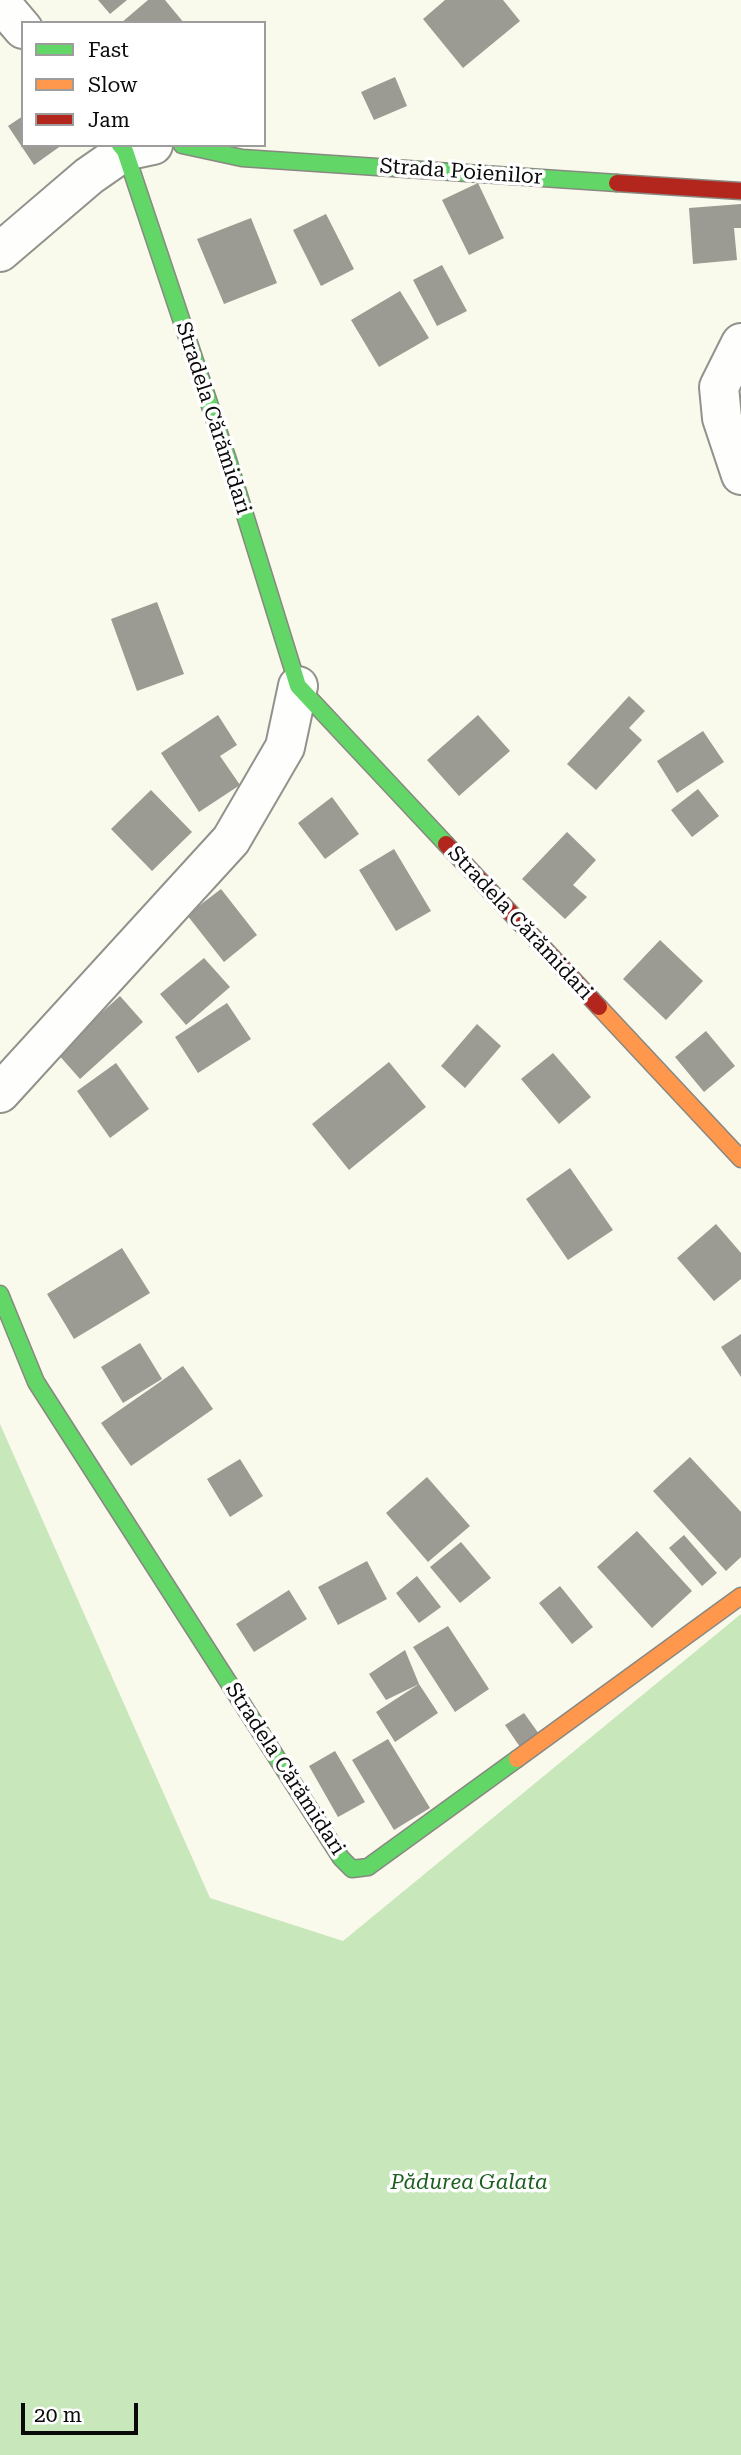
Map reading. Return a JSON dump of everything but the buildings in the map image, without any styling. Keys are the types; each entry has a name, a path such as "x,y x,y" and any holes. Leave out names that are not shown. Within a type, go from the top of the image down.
{"street":[{"path":"0,2 21,27"},
{"path":"0,252 89,176 133,147"},
{"name":"Stradela Cărămidari","path":"133,147 299,686 741,1159"},
{"name":"Strada Poienilor","path":"191,147 242,158 741,191"},
{"path":"741,343 719,387 722,418 741,475"},
{"path":"0,1093 231,840 285,747 299,686"},
{"name":"Stradela Cărămidari","path":"0,1294 36,1382 334,1847 352,1869 368,1867 741,1596"}],"green space":[{"name":"Pădurea Galata","path":"0,1424 210,1898 343,1941 741,1614 741,2455 0,2455"}],"traffic: fast":[{"path":"122,147 228,460 298,686 446,844"},
{"path":"191,147 242,158 617,183"},
{"path":"0,1294 36,1382 341,1858 352,1869 368,1867 517,1759"}],"traffic: slow":[{"path":"599,1007 741,1159"},
{"path":"517,1759 741,1596"}],"traffic: jam":[{"path":"617,183 741,191"},
{"path":"446,844 599,1007"}]}
